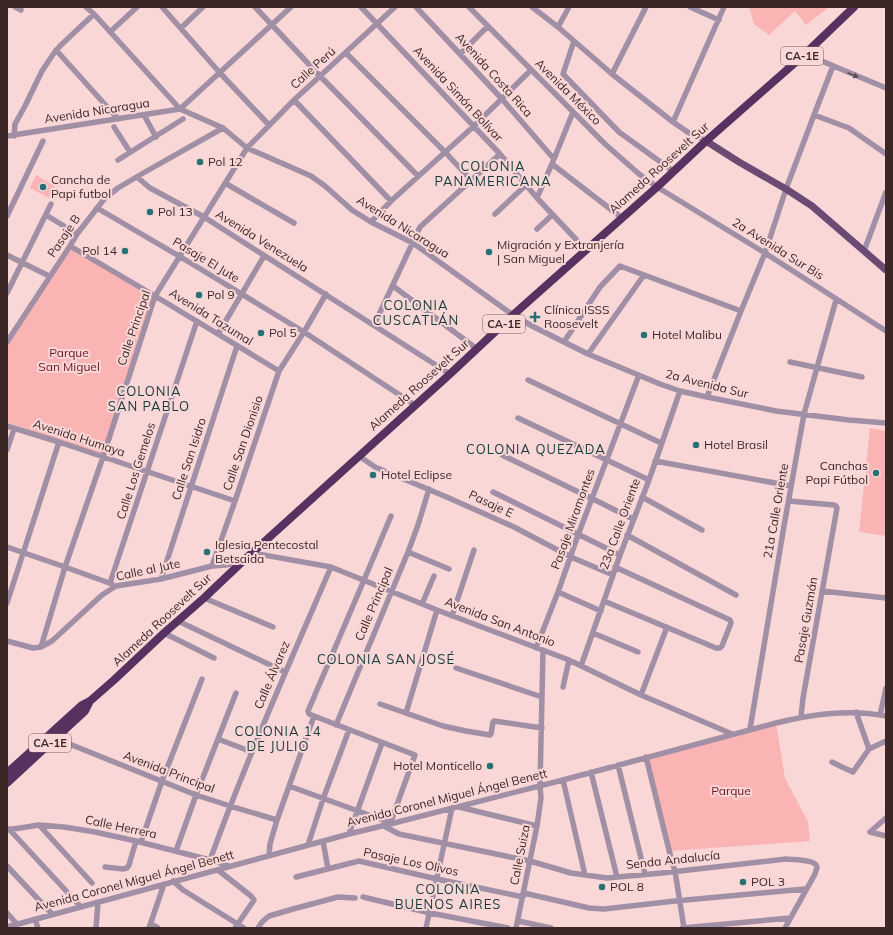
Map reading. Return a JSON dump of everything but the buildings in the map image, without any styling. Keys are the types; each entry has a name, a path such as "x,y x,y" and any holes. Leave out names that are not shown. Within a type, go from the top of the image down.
{"highway":[{"name":"Alameda Roosevelt Sur","path":"90,701 513,315 657,187 854,7"},
{"name":"CA-1E","path":"7,782 85,711 90,701"},
{"name":"CA-1E","path":"7,773 82,705 90,701"}],"main road":[{"path":"706,141 812,206 886,270"}],"street":[{"path":"15,7 21,10"},
{"path":"86,7 180,109 291,7"},
{"path":"110,32 137,7"},
{"path":"162,7 220,73 269,125"},
{"path":"181,28 203,7"},
{"path":"255,7 418,176"},
{"name":"Avenida Simón Bolívar","path":"361,7 500,154 552,215 586,250"},
{"name":"Calle Perú","path":"247,148 294,100 395,7"},
{"name":"Avenida Costa Rica","path":"416,7 502,99 553,162 622,218"},
{"name":"Avenida México","path":"469,7 604,144 639,174 657,187"},
{"path":"532,7 558,27 612,74 673,122 689,133 706,141"},
{"path":"558,27 569,7"},
{"path":"612,74 646,7"},
{"path":"690,7 718,20"},
{"path":"673,122 724,7"},
{"path":"14,136 15,124 42,71 56,50 94,14"},
{"path":"460,54 488,26"},
{"path":"574,41 563,74 619,132 673,171"},
{"path":"56,50 118,119"},
{"path":"346,53 471,180"},
{"path":"804,54 886,88"},
{"path":"707,397 765,253 786,189 833,66"},
{"path":"371,222 391,201 474,126 531,70"},
{"path":"294,100 391,201"},
{"name":"Avenida Nicaragua","path":"7,136 180,109 223,128 247,148 311,176 325,186 352,210 371,222 413,243 513,315"},
{"path":"537,198 573,112"},
{"path":"144,115 156,137"},
{"path":"814,115 849,128 886,154"},
{"path":"118,160 183,119"},
{"path":"114,128 130,152"},
{"name":"Pasaje B","path":"7,342 77,234 105,198 118,188 223,128"},
{"path":"7,216 43,141"},
{"name":"Calle Principal","path":"41,647 65,566 103,457 155,296 247,148"},
{"path":"450,374 374,325 420,228 500,154"},
{"name":"Avenida Venezuela","path":"137,177 150,188 204,217 374,325"},
{"path":"225,183 294,223"},
{"path":"495,214 526,185"},
{"name":"2a Avenida Sur Bis","path":"657,187 765,253 886,331"},
{"path":"864,251 886,192"},
{"path":"7,293 51,204"},
{"name":"Pasaje El Jute","path":"97,208 304,332 415,405"},
{"path":"537,229 552,215"},
{"path":"46,216 77,234"},
{"name":"Avenida Tazumal","path":"70,246 278,371"},
{"path":"7,255 50,276"},
{"path":"218,334 264,256"},
{"path":"564,342 582,312 600,287 620,266 741,311"},
{"path":"588,354 644,275"},
{"path":"393,286 477,349"},
{"name":"Calle San Dionisio","path":"212,566 278,371 304,332 326,294"},
{"name":"21a Calle Oriente","path":"750,729 804,414 836,300"},
{"name":"2a Avenida Sur","path":"513,315 588,354 680,391 776,411 886,423"},
{"name":"Calle Los Gemelos","path":"110,582 197,321"},
{"name":"Calle San Isidro","path":"161,579 237,346"},
{"path":"790,362 862,377"},
{"name":"Pasaje Miramontes","path":"536,648 640,375"},
{"path":"528,380 661,443"},
{"name":"23a Calle Oriente","path":"581,666 615,567 649,480 680,391"},
{"path":"518,418 649,480"},
{"name":"Avenida Humaya","path":"7,426 235,501"},
{"path":"7,450 14,429"},
{"path":"7,603 59,442"},
{"name":"Pasaje E","path":"359,456 375,467 429,489 514,527 571,557 613,575"},
{"path":"502,456 633,519"},
{"path":"655,461 791,486"},
{"name":"Calle Principal","path":"336,725 408,552 429,489"},
{"path":"493,492 620,555"},
{"path":"642,497 702,530"},
{"name":"Pasaje Guzmán","path":"789,501 834,505 837,508 803,698 801,717"},
{"path":"388,824 415,756 414,754 348,730 312,715 308,711 391,516"},
{"path":"627,535 736,595"},
{"path":"7,547 110,582 116,586"},
{"path":"452,616 474,550"},
{"path":"408,552 449,569"},
{"name":"Avenida San Antonio","path":"252,553 331,567 452,616 569,660 641,695 732,734"},
{"name":"Calle al Jute","path":"41,647 52,641 102,595 116,586 161,579 212,566 226,565 243,561"},
{"name":"Calle Álvarez","path":"210,860 252,752 331,567"},
{"path":"604,600 716,648 720,648 722,646 732,623 730,620 615,567"},
{"path":"422,604 434,576"},
{"path":"822,591 886,598"},
{"path":"558,592 601,611"},
{"path":"204,598 273,627"},
{"path":"406,713 438,610"},
{"path":"178,621 286,672"},
{"path":"641,695 667,627"},
{"path":"164,633 214,658"},
{"path":"593,633 638,652"},
{"path":"7,641 33,648 41,647"},
{"name":"Calle Suiza","path":"516,928 537,826 541,798 543,651"},
{"path":"563,687 569,660"},
{"path":"456,668 542,697"},
{"path":"104,867 123,869 127,868 129,865 202,679"},
{"path":"883,715 886,688"},
{"path":"176,851 236,693"},
{"path":"380,704 454,729 490,735 494,721 542,728"},
{"path":"856,712 869,749"},
{"name":"Avenida Coronel Miguel Ángel Benett","path":"7,927 349,834 563,780 750,729 801,717 828,713 856,712 883,715"},
{"path":"269,856 270,844 277,820 312,715"},
{"path":"308,845 348,730"},
{"name":"Avenida Principal","path":"56,737 67,744 196,795 277,820"},
{"path":"218,739 252,752"},
{"path":"832,762 853,772 869,749 886,741"},
{"path":"349,834 382,743"},
{"path":"646,757 670,856 676,871 683,928 790,918"},
{"path":"618,765 645,874"},
{"path":"591,772 617,877"},
{"path":"563,780 585,875"},
{"name":"Senda Andalucía","path":"289,786 388,824 398,834 445,843 585,875 607,878 786,860 799,860 816,865 817,868 815,874 805,889"},
{"path":"459,806 537,826"},
{"path":"426,928 452,808"},
{"path":"886,818 870,832 886,836"},
{"path":"39,825 92,883"},
{"name":"Calle Herrera","path":"8,829 39,825 95,832 176,851 229,866"},
{"path":"8,829 81,907"},
{"path":"323,841 328,869"},
{"name":"Pasaje Los Olivos","path":"296,877 359,861 437,879 589,908 604,909 805,889"},
{"path":"7,866 52,914"},
{"path":"218,870 254,900 236,926"},
{"path":"173,881 183,890 236,926 244,928"},
{"path":"158,928 150,926 164,884"},
{"path":"785,928 805,889"},
{"path":"258,928 269,916 338,896 355,898"},
{"path":"363,897 430,913 508,928"},
{"path":"96,928 98,902"},
{"path":"7,912 17,924"},
{"path":"34,919 38,928"},
{"path":"518,921 551,928"}],"green space":[{"path":"749,7 829,7 806,25 795,11 769,35 754,24"},
{"name":"Cancha de Papi futbol","path":"36,175 55,186 49,198 30,188"},
{"name":"Parque San Miguel","path":"70,246 155,296 103,457 7,422 7,343"},
{"name":"Canchas Papi Fútbol","path":"870,428 886,431 886,536 859,532"},
{"name":"Parque","path":"776,723 785,778 808,822 810,841 669,851 646,757"}],"place":[{"name":"Pol 12","path":"200,162"},
{"name":"Cancha de Papi futbol","path":"43,187"},
{"name":"Pol 13","path":"150,212"},
{"name":"Pol 14","path":"125,251"},
{"name":"Migración y Extranjería | San Miguel","path":"489,252"},
{"name":"Pol 9","path":"199,295"},
{"name":"Clínica ISSS Roosevelt","path":"535,317"},
{"name":"Pol 5","path":"261,333"},
{"name":"Hotel Malibu","path":"644,335"},
{"name":"Hotel Brasil","path":"696,445"},
{"name":"Canchas Papi Fútbol","path":"876,473"},
{"name":"Hotel Eclipse","path":"373,475"},
{"name":"Iglesia Pentecostal Betsaida","path":"207,552"},
{"name":"Hotel Monticello","path":"490,766"},
{"name":"POL 3","path":"743,882"},
{"name":"POL 8","path":"602,887"}],"district":[{"name":"COLONIA PANAMERICANA","path":"493,174"},
{"name":"COLONIA CUSCATLÁN","path":"416,312"},
{"name":"COLONIA SAN PABLO","path":"149,398"},
{"name":"COLONIA QUEZADA","path":"536,449"},
{"name":"COLONIA SAN JOSÉ","path":"386,659"},
{"name":"COLONIA 14 DE JULIO","path":"278,738"},
{"name":"COLONIA BUENOS AIRES","path":"448,896"}]}
